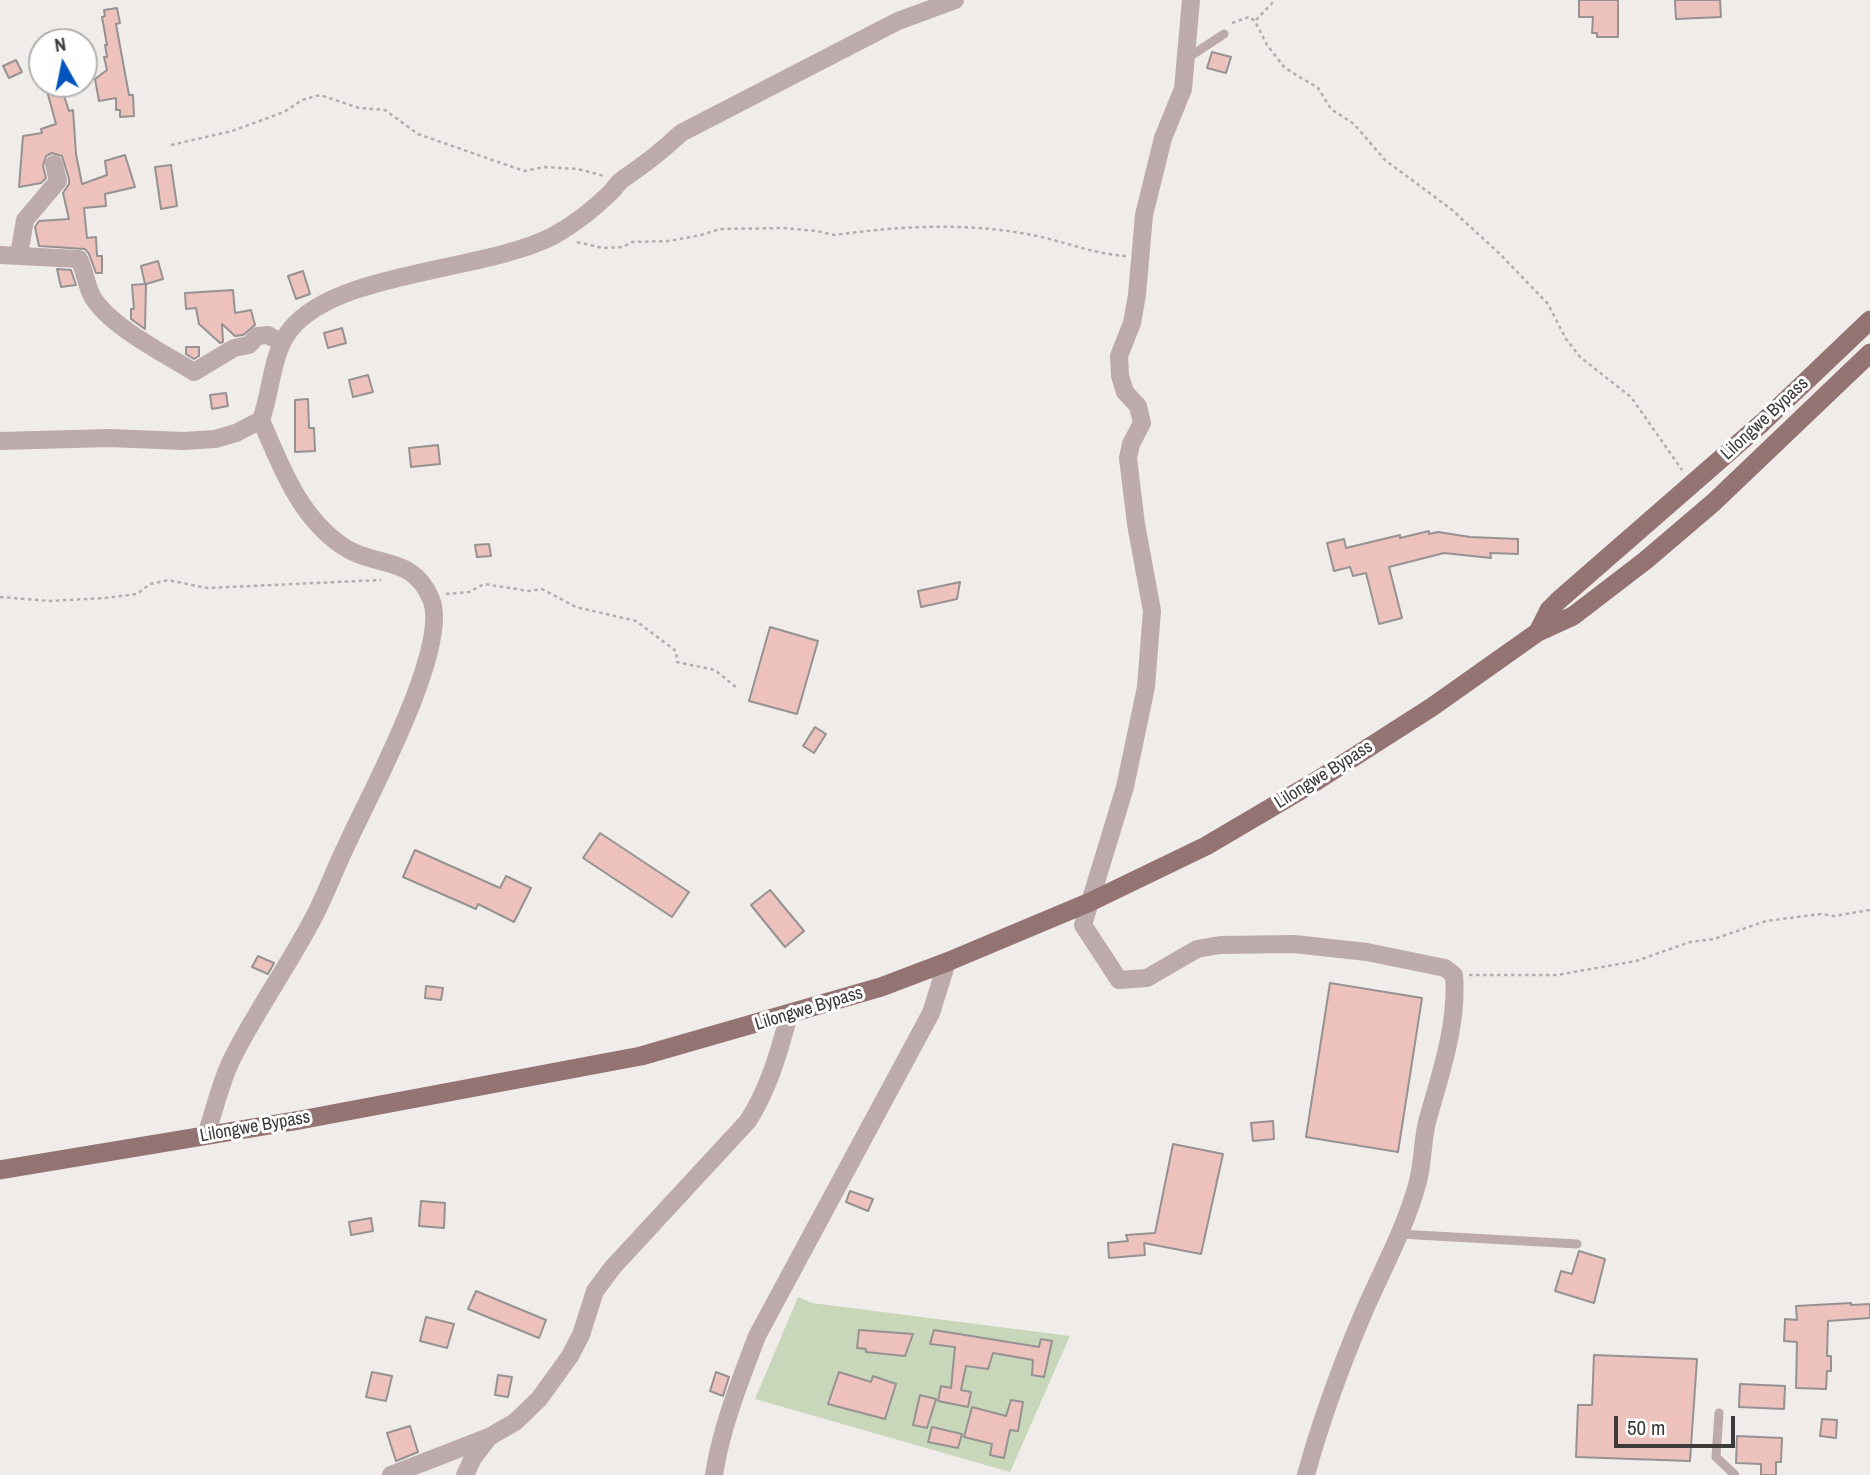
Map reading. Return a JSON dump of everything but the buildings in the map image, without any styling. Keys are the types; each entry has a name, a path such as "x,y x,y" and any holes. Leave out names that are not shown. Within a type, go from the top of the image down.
{"main road":[{"name":"Lilongwe Bypass","path":"1538,632 1549,610 1559,600 1762,424 1870,320"},
{"name":"Lilongwe Bypass","path":"0,1170 641,1056 881,987 1090,902 1206,846 1318,780 1432,707 1538,632 1573,616 1646,561 1751,467 1870,353"}],"street":[{"path":"206,1135 232,1058 316,913 394,748 431,645 435,610 426,588 414,574 343,547 296,497 261,421 269,400 282,343 290,329 314,308 347,292 497,257 553,236 604,198 621,180 681,133 898,21 955,0"},
{"path":"1191,0 1183,89 1163,138 1144,215 1132,323 1119,356 1120,376 1125,392 1138,406 1142,423 1131,444 1128,458 1136,524 1152,611 1152,638 1138,730 1117,813 1083,925 1119,980 1147,978 1197,949 1220,945 1294,944 1367,952 1445,968 1454,975 1451,1025 1422,1140 1418,1184 1347,1356 1306,1475"},
{"path":"19,255 24,220 58,181 54,164"},
{"path":"0,255 79,259 92,296 116,322 194,372 234,348 249,345 257,336 268,335 282,343"},
{"path":"0,441 215,439 261,421"},
{"path":"714,1475 738,1386 757,1336 925,1025 947,962"},
{"path":"391,1475 489,1437 515,1422 539,1398 570,1356 581,1335 595,1291 613,1267 748,1121 771,1077 789,1015"},
{"path":"465,1475 473,1458 489,1437"}],"lane":[{"path":"1185,61 1224,34"},
{"path":"1398,1234 1577,1244"},
{"path":"1719,1413 1716,1457 1735,1475"}],"path":[{"path":"1255,21 1275,0"},
{"path":"1224,34 1231,23 1249,16 1255,21 1267,45 1284,68 1318,88 1331,109 1354,124 1385,160 1451,209 1500,254 1548,303 1566,339 1580,357 1631,397 1686,476"},
{"path":"171,145 232,131 284,112 302,100 320,95 359,107 385,110 418,134 524,171 545,167 578,169 621,180"},
{"path":"553,236 603,248 623,247 632,242 668,241 720,229 783,228 834,235 941,225 1032,235 1101,255 1140,257"},
{"path":"0,597 50,601 105,598 137,594 150,584 168,580 207,588 381,580"},
{"path":"426,588 446,595 469,592 484,584 529,591 542,589 576,607 636,621 676,651 677,662 715,670 738,689"},
{"path":"1454,975 1557,975 1636,961 1689,942 1714,939 1766,921 1821,914 1834,916 1870,910"}],"green space":[{"path":"798,1297 812,1303 1070,1336 1010,1472 755,1399"}]}
